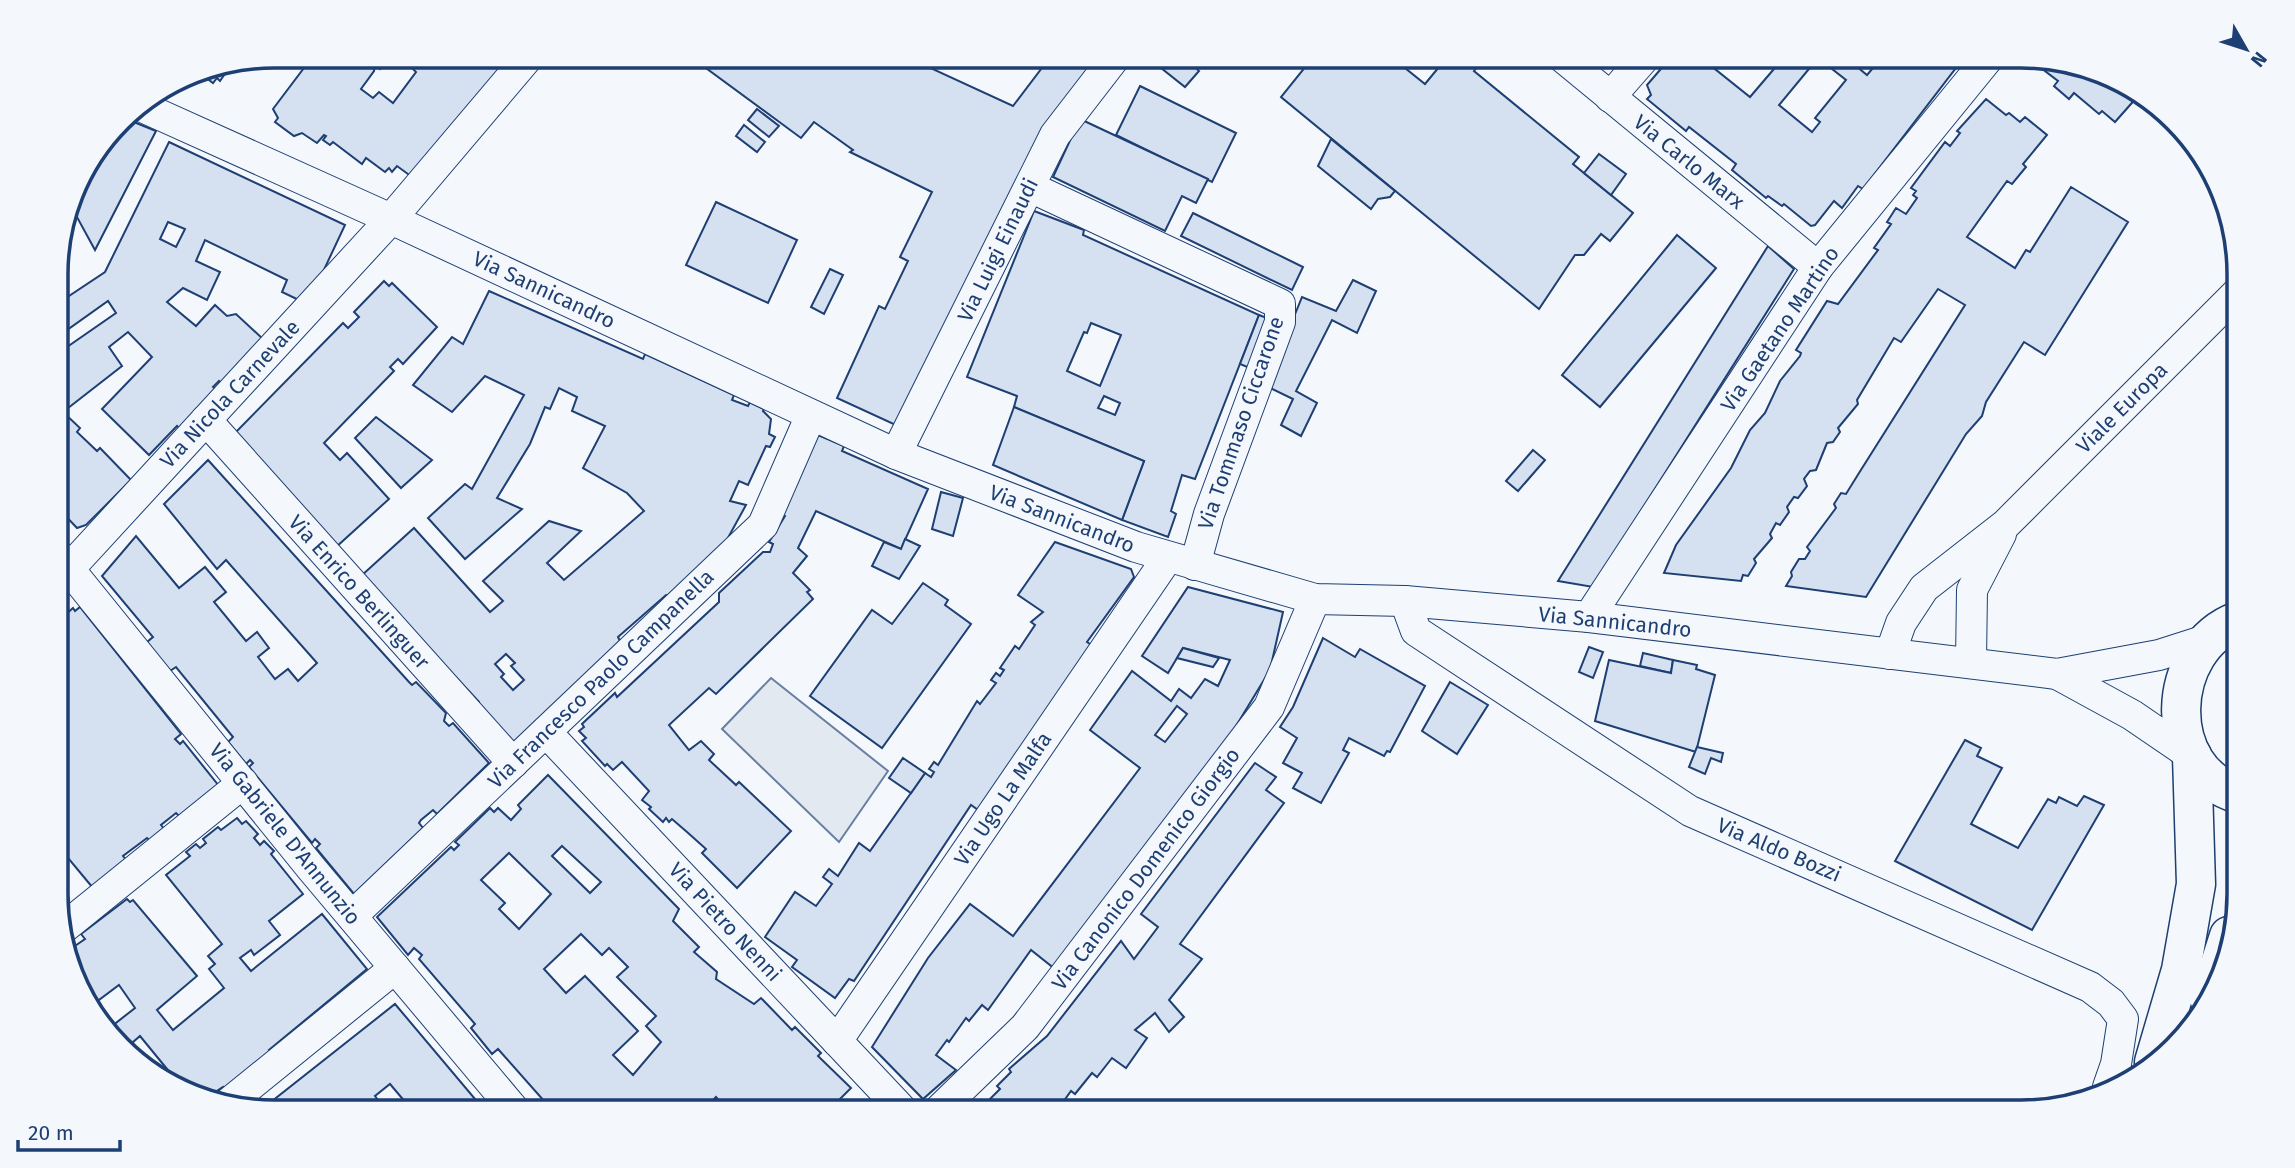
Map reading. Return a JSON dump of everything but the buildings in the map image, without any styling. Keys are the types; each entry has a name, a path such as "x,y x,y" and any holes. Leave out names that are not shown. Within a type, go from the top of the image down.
{"main road":[{"path":"2227,626 2190,663 2180,694 2181,726 2192,755 2210,777 2227,787"},
{"path":"2159,1046 2181,970 2196,884 2192,755"}],"street":[{"name":"Via Nicola Carnevale","path":"69,556 206,420 391,219 519,68"},
{"name":"Via Luigi Einaudi","path":"896,454 1055,135 1107,68"},
{"name":"Via Carlo Marx","path":"1575,68 1818,267"},
{"path":"1610,97 1635,68"},
{"name":"Via Gaetano Martino","path":"1589,617 1818,267 1980,68"},
{"name":"Via Sannicandro","path":"150,110 391,219 896,454 1181,561 1315,599 1405,601 1589,617 2057,674"},
{"name":"Via Tommaso Ciccarone","path":"1030,187 1280,304 1280,322 1209,514 1181,561"},
{"name":"Viale Europa","path":"1890,654 1900,623 1924,588 2006,524 2227,302"},
{"name":"Via Francesco Paolo Campanella","path":"352,916 763,526 811,415"},
{"name":"Via Enrico Berlinguer","path":"206,420 513,763"},
{"name":"Viale Europa","path":"1971,662 1972,590 2006,524"},
{"name":"Via Ugo La Malfa","path":"837,1041 1181,561"},
{"name":"Via Gabriele D'Annunzio","path":"69,570 506,1100"},
{"name":"Via Canonico Domenico Giorgio","path":"950,1100 1025,1027 1269,707 1315,599"},
{"name":"Via Aldo Bozzi","path":"1405,601 1416,631 1690,811 2090,987 2111,1003 2123,1019 2111,1078"},
{"path":"2057,674 2159,655 2227,625"},
{"path":"2057,674 2132,715 2192,755"},
{"name":"Via Pietro Nenni","path":"546,732 892,1100"},
{"path":"70,922 243,783"},
{"path":"237,1096 395,968"}],"shaded area":[{"path":"771,678 888,771 839,842 722,729"}]}
